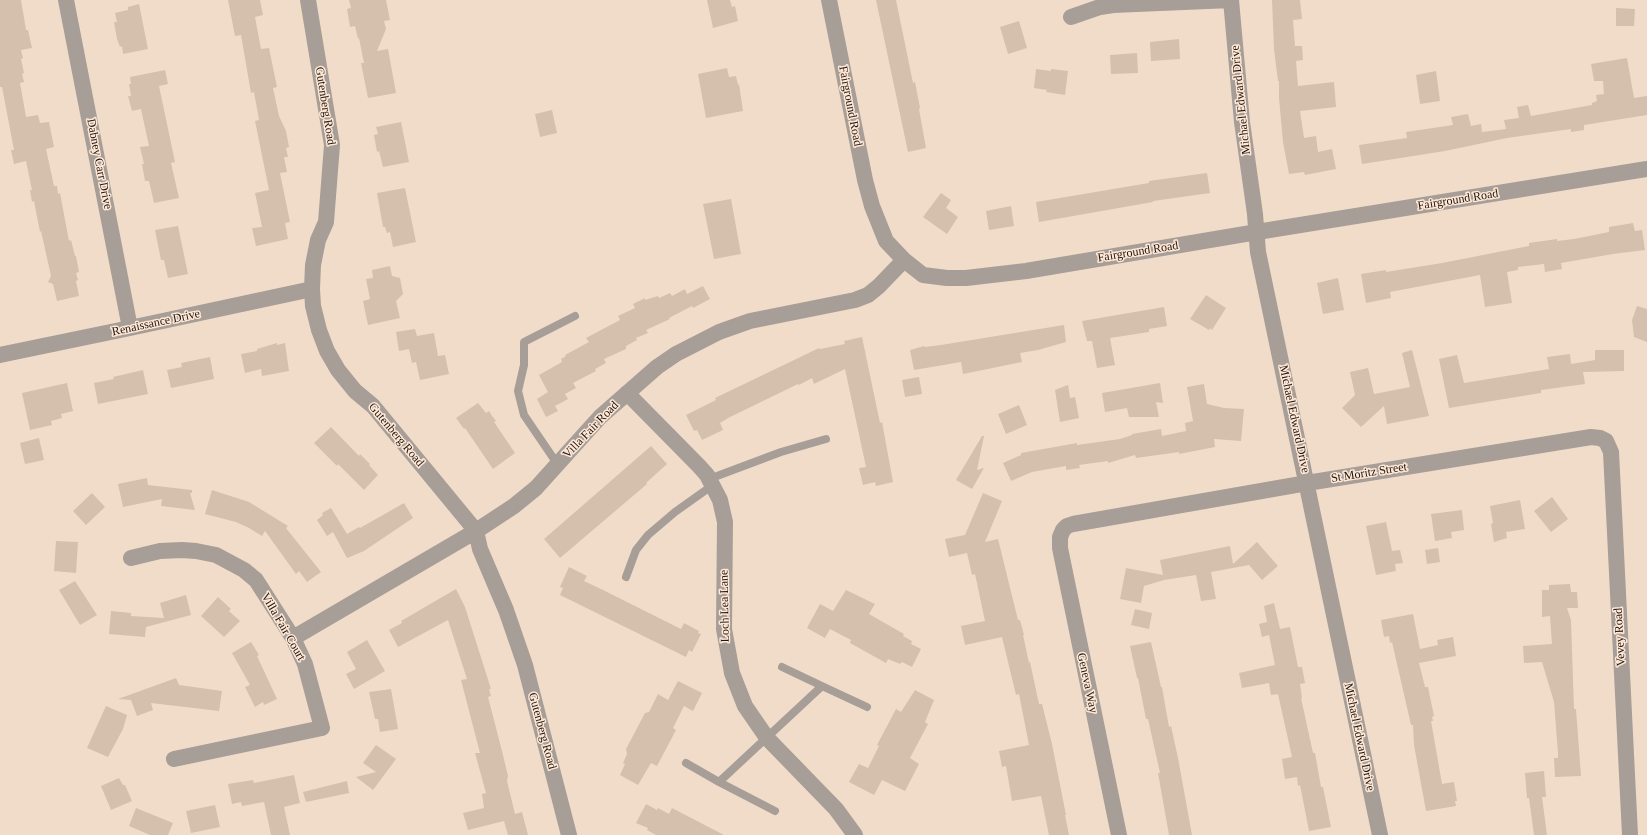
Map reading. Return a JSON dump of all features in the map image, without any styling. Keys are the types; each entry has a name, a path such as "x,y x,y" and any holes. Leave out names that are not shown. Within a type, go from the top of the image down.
{"street":[{"name":"Dabney Carr Drive","path":"66,0 130,328"},
{"name":"Gutenberg Road","path":"308,0 332,145 326,222 318,240 313,265 313,306 318,330 327,351 338,370 356,391 373,406 476,531 480,550 506,610 525,665 569,835"},
{"name":"Fairground Road","path":"829,0 865,180 872,206 886,242 904,260 923,275 947,278 978,277 1026,271 1647,169"},
{"path":"1071,17 1100,7 1113,5 1231,0"},
{"name":"Michael Edward Drive","path":"1231,0 1242,122 1257,232 1258,252 1380,835"},
{"name":"Villa Fair Road","path":"293,638 476,531 514,506 536,488 600,417 657,367 676,354 719,332 750,321 855,300 868,295 880,286 904,260"},
{"name":"Renaissance Drive","path":"0,355 312,288"},
{"name":"Loch Lea Lane","path":"627,393 699,466 711,482 720,500 725,522 724,629 727,654 738,690 745,706 767,738 836,809 855,835"},
{"name":"St Moritz Street","path":"1063,530 1073,524 1307,483 1591,437 1600,438 1606,441"},
{"name":"Vevey Road","path":"1606,441 1611,452 1630,835"},
{"name":"Geneva Way","path":"1063,530 1060,537 1060,548 1119,835"},
{"name":"Villa Fair Court","path":"131,558 160,551 182,550 216,555 235,564 256,580 293,638 305,664 322,728 174,759"}],"lane":[{"path":"558,465 524,415 518,392 524,365 524,342 575,316"},
{"path":"626,577 636,550 648,535 711,482 781,452 826,439"},
{"path":"782,667 867,707"},
{"path":"719,782 822,686"},
{"path":"686,763 775,811"}],"building":[{"path":"0,0 21,0 26,30 28,30 32,48 21,50 24,73 22,74 24,82 20,83 26,117 38,115 40,123 49,122 54,147 46,149 54,186 57,186 58,194 60,193 69,241 71,240 76,256 79,272 76,273 78,280 76,281 79,296 57,301 53,284 48,282 51,276 34,201 32,202 30,190 32,190 26,161 14,164 11,150 14,150 2,87 0,87"},
{"path":"228,0 260,0 263,15 255,17 261,49 269,48 277,87 273,88 279,116 286,131 289,147 286,148 288,157 284,157 287,172 280,173 290,222 285,223 288,239 256,246 252,228 262,227 255,193 269,190 255,121 259,120 254,92 251,93 241,35 235,36"},
{"path":"349,0 386,0 390,20 384,21 386,29 377,51 388,49 396,93 368,98 361,63 364,63 359,38 358,39 355,26 350,27 347,9 351,8"},
{"path":"707,0 730,0 732,7 735,6 738,21 713,28"},
{"path":"876,0 896,0 913,83 915,82 926,148 908,152"},
{"path":"1272,0 1300,0 1302,19 1293,20 1295,46 1302,46 1303,60 1296,61 1298,86 1334,82 1336,107 1300,111 1304,138 1316,136 1318,152 1332,149 1336,169 1305,175 1304,172 1289,174 1283,142 1279,81 1274,49"},
{"path":"139,4 148,49 123,54 122,46 120,47 117,39 114,22 117,22 115,13 128,10 128,7"},
{"path":"1616,8 1635,9 1634,26 1616,26"},
{"path":"1019,21 1027,48 1008,54 1000,27"},
{"path":"1179,39 1180,59 1151,61 1150,42"},
{"path":"1137,53 1138,73 1111,74 1110,55"},
{"path":"1627,58 1634,98 1647,96 1647,115 1584,125 1584,130 1571,132 1571,129 1507,138 1445,151 1362,164 1359,145 1407,138 1406,132 1453,125 1451,117 1468,114 1471,126 1481,124 1482,132 1506,129 1504,120 1519,118 1517,107 1528,105 1531,116 1592,105 1592,103 1597,101 1596,95 1604,94 1603,81 1594,81 1591,64"},
{"path":"727,68 729,77 736,76 738,85 739,84 743,111 706,118 698,74"},
{"path":"1036,69 1068,71 1065,95 1046,92 1047,90 1034,88"},
{"path":"165,70 168,84 159,86 175,162 171,163 179,198 154,203 149,181 145,181 142,164 144,164 140,147 149,146 141,109 132,111 128,96 131,96 129,84 131,84 130,77"},
{"path":"1436,71 1440,101 1420,104 1416,75"},
{"path":"552,110 557,133 540,137 535,114"},
{"path":"401,122 409,162 383,167 379,151 377,152 374,135 378,134 376,127"},
{"path":"1207,173 1210,193 1153,201 1039,222 1036,202 1149,183 1149,181"},
{"path":"405,188 416,242 393,247 390,232 387,233 385,227 383,227 377,193"},
{"path":"941,193 951,200 946,208 958,217 947,234 923,217"},
{"path":"731,199 741,254 714,259 703,204"},
{"path":"1011,206 1014,226 989,230 986,211"},
{"path":"1633,223 1635,231 1642,230 1645,250 1561,263 1562,269 1545,272 1544,264 1518,267 1518,270 1507,272 1512,303 1485,307 1480,275 1390,292 1391,298 1366,303 1361,274 1386,270 1386,272 1442,263 1529,246 1529,243 1557,239 1557,241 1574,239 1609,232 1609,227"},
{"path":"178,226 188,274 168,278 164,260 161,260 155,230"},
{"path":"390,266 392,276 400,278 403,294 396,301 400,318 368,325 363,301 370,299 366,279 373,278 372,270"},
{"path":"1338,278 1344,310 1323,314 1317,283"},
{"path":"703,286 710,299 693,308 692,306 669,318 670,319 646,330 648,333 636,338 637,340 626,346 626,349 604,359 606,363 595,369 596,371 573,383 576,388 565,394 568,399 555,406 558,411 546,417 537,399 548,392 539,375 562,362 561,359 566,356 565,355 589,342 586,338 620,320 618,316 635,308 633,304 645,298 645,300 658,296 659,298 670,293 672,296 685,289 687,294"},
{"path":"1206,295 1226,308 1212,330 1210,328 1209,330 1190,319"},
{"path":"1637,306 1647,309 1647,342 1634,337 1632,320"},
{"path":"1164,307 1167,326 1149,329 1149,332 1110,338 1115,365 1097,368 1092,341 1087,341 1082,321"},
{"path":"1064,325 1066,342 1038,350 1020,353 1022,362 963,374 961,362 914,370 910,350 924,346 941,345"},
{"path":"415,329 417,336 434,333 438,356 445,355 449,374 420,380 416,362 412,363 409,349 399,351 396,332"},
{"path":"862,337 880,423 882,422 893,482 876,486 875,482 863,485 859,468 866,467 845,369 814,384 812,378 730,417 720,423 723,430 702,440 697,430 694,431 686,415 716,400 715,398 819,348 845,344 844,341"},
{"path":"277,343 277,345 285,343 289,371 262,376 261,369 245,373 241,354 257,351 257,349"},
{"path":"1412,350 1429,416 1387,424 1384,406 1361,427 1342,408 1355,395 1350,372 1368,368 1374,394 1410,387 1402,353"},
{"path":"1595,350 1624,350 1624,371 1583,372 1585,384 1541,390 1541,393 1449,408 1439,359 1457,355 1464,383 1549,369 1547,357 1570,354 1571,364 1595,360"},
{"path":"210,357 214,379 171,388 167,370 182,367 181,363"},
{"path":"143,370 148,394 98,404 94,383 114,379 113,377"},
{"path":"919,377 922,394 905,397 902,380"},
{"path":"67,383 73,411 61,414 62,418 51,421 52,425 30,430 22,393"},
{"path":"1160,383 1163,403 1156,402 1159,417 1129,417 1127,408 1105,412 1102,393"},
{"path":"1204,384 1207,404 1224,408 1244,409 1241,441 1214,439 1215,447 1179,454 1179,452 1136,458 1135,455 1108,463 1108,461 1079,465 1080,468 1066,470 1066,466 1032,472 1011,481 1003,463 1021,455 1021,453 1077,443 1077,445 1120,439 1132,434 1161,429 1162,436 1186,431 1185,423 1193,421 1187,387"},
{"path":"1068,385 1070,398 1075,397 1079,418 1060,422 1055,390"},
{"path":"478,403 486,413 489,411 496,421 494,422 515,453 493,469 465,428 464,429 456,418"},
{"path":"1019,405 1027,425 1006,434 998,414"},
{"path":"331,427 359,456 360,454 370,464 369,465 378,475 364,490 314,443"},
{"path":"982,436 984,436 977,470 984,468 972,489 956,480"},
{"path":"39,438 44,460 25,464 20,443"},
{"path":"651,446 667,464 646,483 647,484 560,558 544,539"},
{"path":"147,478 148,485 192,490 192,493 190,493 195,510 161,506 162,499 123,507 118,484"},
{"path":"212,490 249,502 288,526 286,528 321,572 307,582 299,571 296,574 265,531 262,536 236,522 205,514"},
{"path":"92,493 105,507 86,525 73,511"},
{"path":"983,493 1002,501 985,542 998,539 1018,620 1020,620 1024,635 1039,704 1042,704 1052,744 1069,835 1049,835 1041,796 1012,801 1006,766 1002,767 999,751 1029,745 1019,694 1016,695 1002,637 965,645 961,626 985,621 975,574 972,575 967,553 949,557 945,539 965,535"},
{"path":"1552,497 1568,519 1551,532 1534,511"},
{"path":"1520,500 1525,529 1506,532 1507,538 1494,542 1490,506"},
{"path":"404,503 413,518 364,551 347,558 333,532 327,536 317,520 323,515 322,513 331,508 347,534"},
{"path":"1462,510 1464,530 1451,532 1452,538 1435,541 1431,514"},
{"path":"1386,522 1392,551 1400,550 1403,563 1395,564 1396,571 1376,575 1366,526"},
{"path":"56,541 78,542 76,573 54,571"},
{"path":"1257,542 1278,566 1262,580 1249,565 1211,572 1216,599 1201,601 1196,575 1164,580 1144,586 1141,603 1120,599 1126,568 1163,575 1160,560 1230,546 1233,564"},
{"path":"1438,548 1440,562 1427,564 1425,550"},
{"path":"569,567 587,576 584,581 681,629 684,623 699,631 698,633 701,634 692,652 689,650 686,657 560,595 563,588 560,587"},
{"path":"75,581 97,615 80,625 59,590"},
{"path":"1570,584 1571,592 1577,592 1578,608 1567,608 1571,620 1574,709 1576,709 1581,776 1555,777 1554,758 1558,758 1558,753 1554,702 1542,662 1524,663 1523,646 1552,644 1550,616 1542,617 1542,590 1549,590 1549,585"},
{"path":"456,589 465,607 491,689 489,689 491,696 488,697 508,776 507,781 515,814 522,812 528,835 508,835 504,821 468,830 463,813 484,808 482,794 486,793 475,753 480,753 461,680 467,679 448,620 398,647 389,630 402,623 401,621"},
{"path":"846,590 875,604 869,614 904,634 903,636 912,641 911,644 921,649 912,667 902,662 900,664 888,659 886,663 850,643 851,640 830,629 825,638 807,628 820,604 833,611"},
{"path":"186,595 191,615 146,627 145,637 109,634 111,611 131,613 131,616 164,618 160,603"},
{"path":"218,597 231,609 229,611 240,621 224,637 201,616"},
{"path":"1274,603 1280,629 1290,627 1298,667 1302,667 1305,683 1300,684 1301,698 1313,753 1315,753 1321,787 1323,787 1331,827 1309,831 1297,777 1285,779 1282,759 1292,757 1278,694 1271,695 1269,683 1242,688 1239,673 1275,665 1269,635 1262,637 1259,624 1267,622 1264,606"},
{"path":"1135,609 1152,613 1149,629 1131,625"},
{"path":"1413,614 1420,649 1438,645 1437,640 1453,637 1456,656 1419,663 1425,687 1428,687 1434,716 1432,717 1433,721 1431,721 1442,784 1454,782 1457,801 1455,801 1456,806 1426,811 1414,745 1413,725 1411,725 1392,642 1390,643 1389,636 1384,637 1381,620"},
{"path":"367,640 385,671 354,689 346,674 356,669 347,652"},
{"path":"251,642 259,655 257,656 277,699 264,705 263,702 255,707 245,687 250,685 232,653"},
{"path":"1151,642 1162,687 1169,727 1171,726 1178,758 1192,835 1169,835 1158,773 1160,773 1148,719 1146,719 1130,646"},
{"path":"176,678 179,685 222,691 219,711 151,703 153,710 137,716 131,700 118,699"},
{"path":"678,681 702,693 693,711 684,706 673,728 676,730 657,766 651,763 638,785 620,775 625,764 623,763 627,754 626,749 645,713 649,712 658,694 668,700"},
{"path":"391,689 398,729 380,732 378,719 375,719 369,692"},
{"path":"915,690 934,700 925,722 928,724 910,758 919,764 905,791 882,780 874,795 849,782 859,764 868,768 879,746 877,745 896,709 901,712"},
{"path":"106,706 127,715 123,729 108,757 87,748"},
{"path":"376,745 396,759 373,790 356,777 376,772 363,763"},
{"path":"1544,771 1546,797 1542,797 1547,835 1534,835 1529,798 1527,798 1525,773"},
{"path":"294,775 300,803 284,807 290,835 271,835 264,802 242,806 241,802 232,804 228,784 253,780 254,783"},
{"path":"119,778 123,785 125,785 132,801 111,810 101,786"},
{"path":"347,781 349,793 306,802 303,792"},
{"path":"646,804 669,814 672,808 724,835 656,835 647,830 648,828 636,823"},
{"path":"215,805 220,827 191,833 186,811"},
{"path":"136,808 173,823 168,835 150,835 129,826"}]}
